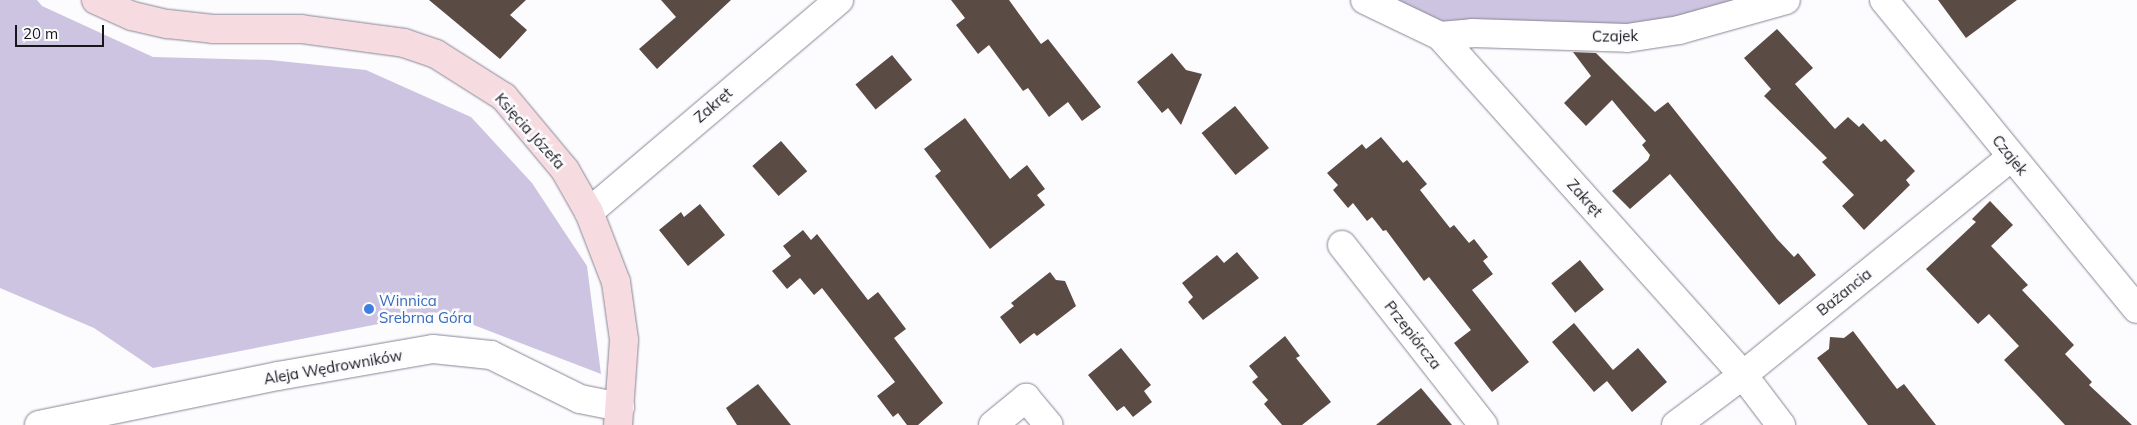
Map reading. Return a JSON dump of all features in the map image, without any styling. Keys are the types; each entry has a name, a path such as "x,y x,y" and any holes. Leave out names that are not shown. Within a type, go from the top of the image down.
{"street":[{"name":"Księcia Józefa","path":"96,0 132,16 168,24 213,29 301,29 377,37 436,54 504,97 565,170 589,212 616,282 624,340 619,416"},
{"name":"Zakręt","path":"589,212 839,0"},
{"name":"Zakręt","path":"1365,0 1440,36 1743,375 1781,425"},
{"name":"Czajek","path":"1440,36 1472,33 1627,38 1679,30 1786,0"},
{"name":"Czajek","path":"1884,0 2137,309"},
{"name":"Bażancia","path":"1676,425 1743,375 2011,156"},
{"name":"Przepiórcza","path":"1342,245 1483,425"},
{"name":"Aleja Wędrowników","path":"39,425 278,376 433,349 491,355 619,416"},
{"path":"993,425 1026,398 1049,425"}],"shaded area":[{"path":"0,0 37,0 42,6 153,57 270,60 366,70 471,117 532,183 587,266 601,374 440,312 153,368 94,328 0,288"},
{"path":"1393,0 1751,0 1679,24 1594,32 1430,22"}],"building":[{"path":"429,0 526,0 510,15 527,30 500,59"},
{"path":"661,0 731,0 657,69 639,49 676,17"},
{"path":"951,0 1009,0 1041,44 1048,39 1101,107 1082,121 1068,102 1049,117 1028,88 1023,91 989,45 978,54 956,25 965,18"},
{"path":"1938,0 2017,0 1966,38"},
{"path":"1777,29 1813,68 1795,84 1835,129 1848,117 1859,127 1863,123 1881,142 1885,139 1915,171 1906,180 1910,185 1864,230 1842,206 1854,195 1822,162 1827,158 1764,96 1771,89 1744,58"},
{"path":"1573,52 1596,53 1655,112 1668,102 1777,239 1794,257 1798,253 1816,275 1779,305 1670,174 1630,209 1612,191 1648,160 1650,155 1642,145 1646,141 1612,100 1586,126 1564,103 1591,76"},
{"path":"1172,53 1186,70 1202,74 1181,125 1168,108 1162,113 1137,82"},
{"path":"892,55 912,80 876,109 855,85"},
{"path":"1235,106 1269,148 1236,175 1202,133"},
{"path":"965,118 1010,179 1027,165 1045,189 1037,195 1045,205 990,249 935,176 941,171 924,149"},
{"path":"1381,137 1403,163 1407,160 1427,184 1420,190 1450,228 1454,225 1469,243 1474,239 1488,257 1483,261 1493,274 1472,290 1529,362 1492,392 1454,343 1471,330 1429,277 1424,281 1386,230 1383,231 1372,217 1367,221 1353,203 1348,208 1333,190 1338,185 1327,173 1362,144 1366,149"},
{"path":"781,141 807,171 779,196 752,166"},
{"path":"1990,201 2013,225 1991,246 2028,285 2022,290 2074,345 2065,354 2092,382 2089,385 2132,425 2065,425 2004,360 2019,346 1989,314 1978,324 1926,269 1976,222 1972,219"},
{"path":"700,204 725,235 688,266 659,230 681,212 684,217"},
{"path":"803,230 811,240 817,234 868,300 878,292 906,329 894,338 943,403 918,425 907,425 898,413 893,417 877,396 895,382 822,288 814,295 800,278 787,289 772,271 791,256 783,246"},
{"path":"1237,252 1259,278 1203,320 1188,302 1193,297 1182,283 1217,255 1224,263"},
{"path":"1580,260 1604,290 1575,313 1551,283"},
{"path":"1050,272 1056,280 1065,281 1076,306 1037,336 1034,333 1020,344 1000,317 1014,306 1011,303"},
{"path":"1574,323 1613,370 1638,348 1667,382 1632,412 1607,381 1594,392 1552,342"},
{"path":"1853,331 1897,389 1904,384 1936,425 1868,425 1817,358 1829,349 1830,337 1844,338"},
{"path":"1285,336 1300,356 1296,358 1331,402 1302,425 1282,425 1264,404 1268,400 1252,382 1258,377 1249,366"},
{"path":"1121,348 1151,385 1144,391 1152,402 1133,417 1124,406 1117,411 1088,375"},
{"path":"758,384 791,425 737,425 726,408"},
{"path":"1421,388 1452,425 1376,425"}],"place":[{"name":"Winnica Srebrna Góra","path":"369,309"}]}
